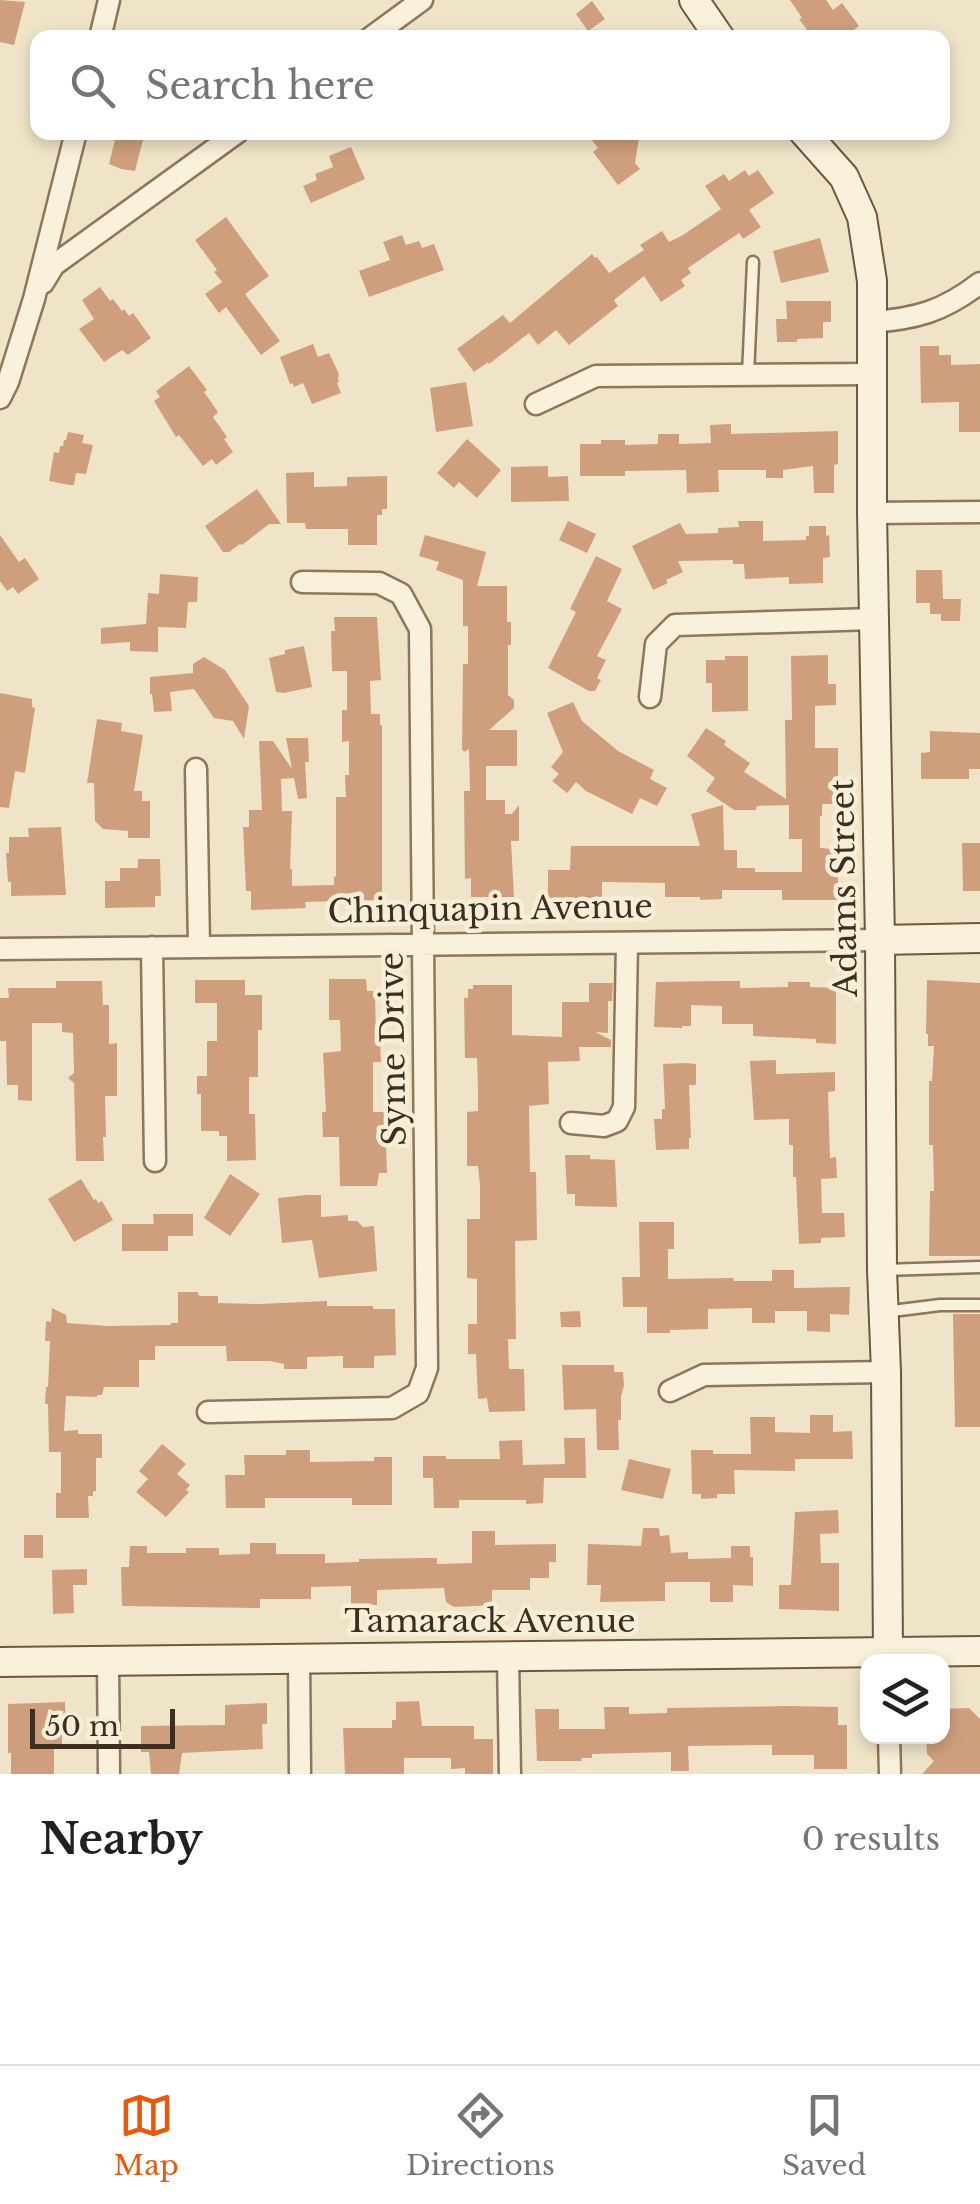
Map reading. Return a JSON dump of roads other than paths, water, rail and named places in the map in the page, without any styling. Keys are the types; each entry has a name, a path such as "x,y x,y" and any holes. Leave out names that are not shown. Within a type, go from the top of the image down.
{"street":[{"path":"102,30 110,0"},
{"path":"381,30 422,0"},
{"path":"694,0 715,30"},
{"path":"0,398 34,299 74,140"},
{"path":"34,299 54,266 227,140"},
{"name":"Adams Street","path":"811,140 844,178 862,217 872,281 888,1654"},
{"path":"871,322 908,320 948,305 980,282"},
{"path":"536,404 596,376 872,374"},
{"path":"872,512 980,512"},
{"name":"Syme Drive","path":"208,1412 392,1408 418,1393 427,1368 420,629 401,594 378,583 302,582"},
{"path":"650,697 656,644 675,625 874,618"},
{"path":"196,768 199,947"},
{"name":"Chinquapin Avenue","path":"0,950 980,938"},
{"path":"571,1122 604,1126 617,1121 624,1107 627,942"},
{"path":"152,947 156,1160"},
{"path":"670,1391 704,1375 886,1372"},
{"name":"Tamarack Avenue","path":"934,1654 980,1651"},
{"path":"299,1657 300,1774"},
{"name":"Tamarack Avenue","path":"0,1662 299,1657 860,1657"},
{"path":"508,1658 510,1774"},
{"path":"108,1661 109,1774"},
{"path":"889,1744 890,1774"}],"lane":[{"path":"748,375 754,262"},
{"path":"882,1270 980,1267"},
{"path":"883,1312 980,1305"}]}
